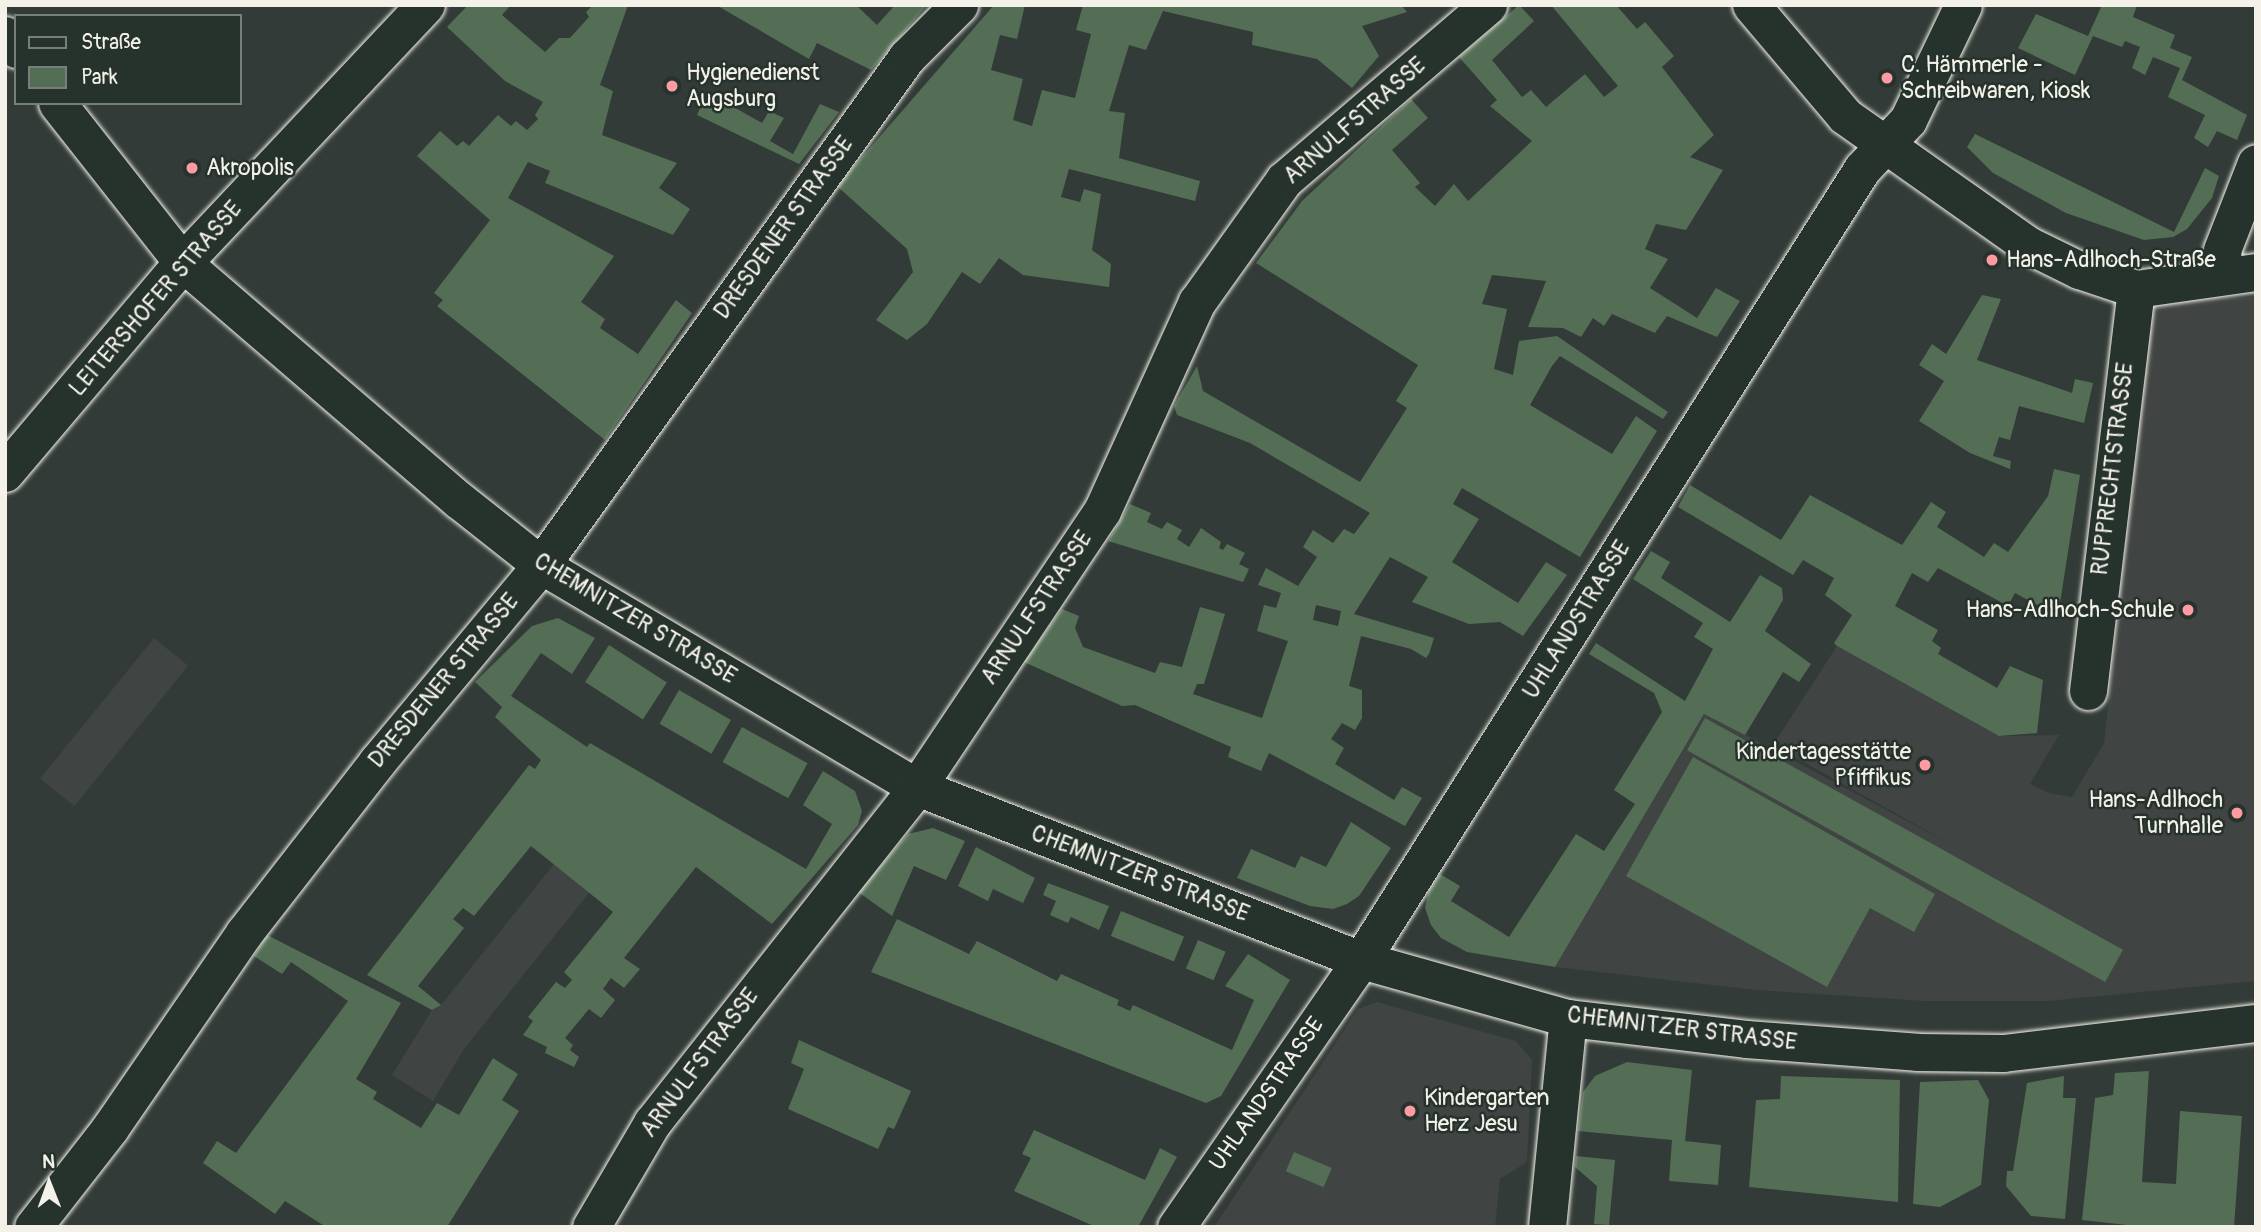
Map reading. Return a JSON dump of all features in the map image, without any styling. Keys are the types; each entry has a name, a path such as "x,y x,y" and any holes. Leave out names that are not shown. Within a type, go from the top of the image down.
{"street":[{"name":"LEITERSHOFER STRASSE","path":"5,474 183,263 426,5"},
{"name":"DRESDENER STRASSE","path":"33,1227 110,1128 244,933 376,762 541,565 907,57 960,5"},
{"name":"ARNULFSTRASSE","path":"591,1227 652,1124 917,787 1102,511 1197,302 1277,191 1488,5"},
{"path":"1751,5 1845,116 1884,145 2028,245 2079,270 2136,289 2239,272 2221,250 2256,163"},
{"name":"UHLANDSTRASSE","path":"1176,1227 1361,960 1862,169 1908,120 1963,5"},
{"name":"CHEMNITZER STRASSE","path":"59,105 183,263 460,501 541,565 917,787 1361,960 1567,1018 1746,1039 1917,1052 2003,1053 2256,1023"},
{"name":"RUPPRECHTSTRASSE","path":"2088,691 2136,289"},
{"path":"1546,1227 1567,1018"}],"shaded area":[{"name":"Hans-Adlhoch-Schule","path":"2256,297 2256,981 2048,1001 1925,1001 1756,990 1555,967 1705,713 1954,846 1773,745 1837,646 1999,736 2059,735 2030,784 2049,793 2072,797 2104,743 2153,301"},
{"path":"154,638 188,666 74,806 40,779"},
{"path":"554,864 589,893 464,1049 433,1101 392,1075 432,1010 441,1005"},
{"name":"Kindergarten Herz Jesu","path":"1377,1002 1516,1041 1532,1060 1527,1162 1500,1179 1495,1227 1214,1227 1358,1009"}],"green space":[{"path":"468,5 511,5 502,15 545,52 559,38 570,38 589,17 586,12 593,5 628,5 600,85 613,91 602,135 677,163 659,188 690,209 673,235 545,183 550,171 528,162 508,198 614,256 581,302 605,319 600,328 638,354 676,300 692,313 605,440 437,306 443,300 434,293 490,220 417,156 440,131 457,146 463,141 469,146 498,115 511,126 516,121 527,130 538,119 535,115 543,102 505,81 447,27"},
{"path":"716,5 856,5 877,25 895,5 927,5 871,70 817,43 809,59"},
{"path":"994,5 1025,5 1017,39 1000,35 991,70 1023,79 1013,120 1032,126 1042,90 1075,98 1091,34 1076,30 1083,5 1401,5 1407,12 1362,26 1379,56 1352,88 1317,59 1252,45 1253,32 1163,11 1146,50 1129,45 1109,111 1125,113 1119,158 1200,181 1195,201 1069,169 1061,197 1080,202 1084,189 1101,194 1092,250 1111,264 1109,287 1023,275 999,258 980,284 962,272 927,324 907,340 876,320 913,272 907,249 837,186"},
{"path":"1519,5 1534,21 1492,60 1522,97 1531,90 1546,107 1585,74 1604,97 1618,86 1551,5 1616,5 1637,29 1645,22 1674,56 1662,67 1714,135 1690,157 1723,170 1686,230 1656,224 1645,249 1668,259 1650,288 1697,318 1716,288 1740,301 1717,337 1667,316 1655,333 1612,314 1604,326 1593,318 1581,337 1563,328 1528,327 1546,281 1492,275 1482,304 1507,309 1494,369 1513,375 1519,341 1557,336 1668,412 1663,419 1560,356 1552,366 1530,405 1612,454 1636,416 1657,431 1580,557 1462,488 1453,504 1479,519 1452,562 1518,603 1546,562 1567,575 1523,636 1500,622 1469,624 1412,602 1428,577 1390,557 1354,614 1434,638 1429,654 1426,658 1411,649 1361,636 1349,686 1362,690 1362,718 1355,730 1342,723 1331,739 1344,748 1335,764 1394,800 1402,787 1422,798 1405,826 1269,753 1261,771 1228,757 1231,747 1135,705 1122,706 1024,662 1062,609 1079,616 1075,628 1083,647 1155,673 1160,662 1182,667 1200,607 1225,614 1204,684 1197,684 1193,694 1262,718 1288,641 1257,631 1264,605 1276,608 1281,593 1258,585 1266,568 1298,586 1317,557 1303,547 1313,530 1333,543 1344,529 1354,534 1370,513 1250,443 1177,415 1174,406 1197,366 1203,391 1360,482 1407,408 1396,401 1418,365 1256,263 1302,201 1411,99 1428,118 1392,150 1420,183 1415,187 1435,206 1454,184 1468,201 1532,141 1490,106 1497,100 1459,57","holes":["1316,605 1341,611 1338,626 1313,620"]},
{"path":"2102,5 2137,5 2133,17 2175,35 2170,48 2192,57 2182,80 2247,115 2237,140 2217,131 2208,147 2194,138 2205,115 2168,97 2180,68 2153,57 2145,75 2132,68 2140,47 2125,41 2122,47 2093,36 2075,75 2018,48 2036,14 2088,36"},
{"path":"707,92 762,123 769,111 784,118 770,141 793,154 820,104 839,112 799,164 697,115"},
{"path":"1975,134 2174,232 2205,168 2219,176 2212,198 2187,229 2173,237 2144,240 2066,213 1993,173 1967,147"},
{"path":"1982,295 2001,299 1977,360 2072,393 2075,379 2093,383 2084,423 2019,406 2010,440 1999,437 1993,456 2011,461 2010,469 1970,453 1919,421 1944,381 1919,365 1932,344 1946,354"},
{"path":"2054,469 2080,475 2058,616 2015,593 2008,606 1938,568 1928,582 1912,573 1895,606 1938,630 1932,641 1941,648 1938,654 1997,688 2010,666 2043,680 2037,733 1999,736 1837,646 1834,643 1852,615 1825,595 1834,578 1803,560 1793,575 1678,507 1690,485 1781,540 1810,495 1902,545 1931,502 1946,512 1937,527 1984,557 1994,543 2008,552 2048,496"},
{"path":"1130,504 1151,513 1147,522 1162,529 1167,522 1182,530 1177,539 1189,547 1201,528 1221,542 1219,548 1223,550 1227,544 1245,553 1239,564 1249,569 1243,582 1108,541"},
{"path":"1651,551 1670,562 1661,578 1730,622 1760,575 1782,588 1783,600 1765,631 1811,664 1799,682 1783,672 1745,735 1704,714 1555,967 1467,952 1441,938 1431,925 1425,908 1429,890 1440,874 1460,886 1451,901 1509,937 1576,834 1604,851 1635,804 1614,790 1662,712 1654,693 1589,654 1596,643 1685,701 1713,649 1694,637 1703,623 1633,579"},
{"path":"558,618 595,638 572,674 541,653 511,696 587,747 590,743 806,869 832,824 803,805 823,771 855,791 862,811 858,825 772,924 696,867 624,958 640,969 624,988 611,978 603,989 615,1000 601,1018 589,1009 565,1038 573,1045 570,1050 579,1057 574,1067 545,1053 547,1047 523,1035 533,1021 528,1017 556,982 565,988 572,980 564,972 613,912 531,846 474,916 463,908 453,919 464,928 418,986 441,1005 432,1010 367,975 529,765 535,769 541,760 495,717 502,707 475,682 532,626"},
{"path":"609,645 667,683 643,719 585,682"},
{"path":"679,690 731,720 711,754 660,724"},
{"path":"1705,718 2123,950 2105,982 1687,750"},
{"path":"742,727 808,763 788,798 723,762"},
{"path":"1693,757 1935,894 1914,932 1870,908 1827,987 1626,876"},
{"path":"1351,822 1391,848 1359,896 1347,904 1333,909 1310,906 1237,878 1251,849 1295,868 1301,856 1326,867"},
{"path":"933,828 965,841 946,880 914,866 892,916 858,892 908,834"},
{"path":"976,847 1035,878 1023,903 993,889 988,901 958,886"},
{"path":"1048,883 1109,906 1099,930 1071,917 1068,923 1050,915 1056,901 1043,895"},
{"path":"1121,911 1184,936 1174,962 1111,936"},
{"path":"897,919 969,954 977,941 1057,981 1061,974 1119,1000 1117,1005 1130,1011 1133,1005 1232,1050 1254,1000 1225,986 1248,954 1290,980 1221,1096 1206,1103 871,972"},
{"path":"267,935 401,1003 356,1079 377,1092 373,1099 421,1128 437,1103 459,1115 493,1058 518,1074 502,1100 519,1111 447,1227 326,1227 285,1201 275,1214 203,1163 217,1141 236,1153 348,1001 291,962 282,974 254,956"},
{"path":"1198,940 1226,952 1214,980 1186,969"},
{"path":"799,1040 911,1091 894,1129 888,1127 878,1149 788,1109 804,1069 791,1063"},
{"path":"1627,1062 1692,1070 1685,1141 1721,1145 1718,1185 1669,1181 1672,1140 1578,1131 1583,1092 1595,1076"},
{"path":"2149,1071 2142,1182 2176,1184 2180,1111 2242,1116 2234,1227 2145,1227 2082,1220 2095,1098 2113,1095 2115,1073"},
{"path":"1781,1076 1900,1080 1898,1202 1749,1187 1756,1100 1780,1099"},
{"path":"2064,1076 2063,1098 2076,1098 2065,1219 2031,1216 2006,1186 2007,1171 2013,1171 2027,1083"},
{"path":"1978,1080 1989,1100 1981,1185 1940,1207 1913,1204 1920,1082"},
{"path":"1034,1130 1145,1180 1160,1148 1177,1157 1138,1227 1096,1227 1014,1191 1031,1158 1022,1154"},
{"path":"1294,1152 1332,1168 1324,1187 1286,1171"},
{"path":"1576,1156 1615,1160 1609,1225 1594,1224 1597,1186 1575,1167"}],"place":[{"name":"C. Hämmerle - Schreibwaren, Kiosk","path":"1887,78"},
{"name":"Hygienedienst Augsburg","path":"672,86"},
{"name":"Akropolis","path":"192,168"},
{"name":"Hans-Adlhoch-Straße","path":"1992,260"},
{"name":"Hans-Adlhoch-Schule","path":"2188,610"},
{"name":"Kindertagesstätte Pfiffikus","path":"1925,765"},
{"name":"Hans-Adlhoch Turnhalle","path":"2237,813"},
{"name":"Kindergarten Herz Jesu","path":"1410,1111"}]}
